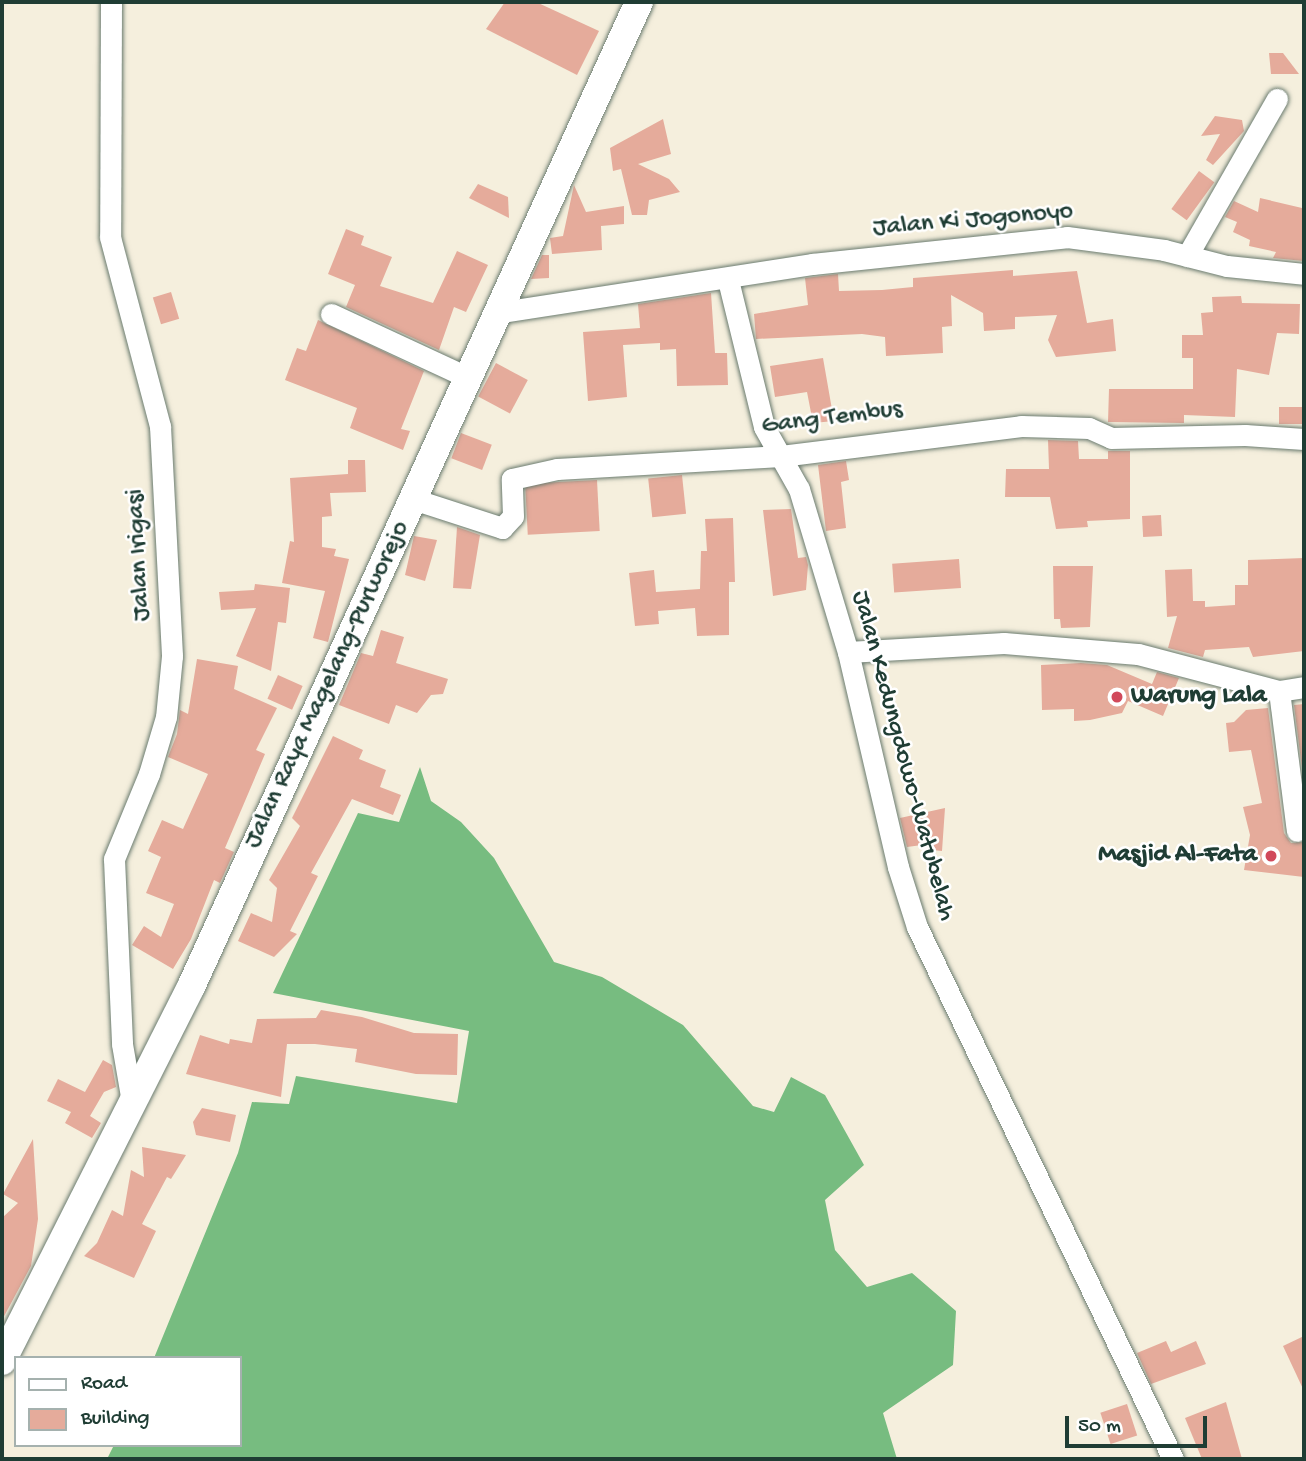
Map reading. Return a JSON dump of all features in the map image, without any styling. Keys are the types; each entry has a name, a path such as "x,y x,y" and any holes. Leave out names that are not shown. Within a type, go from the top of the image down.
{"main road":[{"name":"Jalan Raya Magelang-Purworejo","path":"2,1360 191,987 495,313 639,2"}],"street":[{"name":"Jalan Irigasi","path":"111,2 110,237 160,426 172,643 166,717 149,774 114,859 122,1044 132,1102"},
{"path":"1188,256 1277,99"},
{"name":"Jalan Ki Jogonoyo","path":"495,313 728,280 822,263 1067,237 1188,256 1227,266 1304,274"},
{"name":"Jalan Kedungdowo-Watubelah","path":"728,280 764,427 799,489 848,652 898,867 917,927 1173,1459"},
{"path":"331,314 467,377"},
{"name":"Gang Tembus","path":"413,499 502,528 513,516 512,479 557,469 781,456 1021,426 1089,428 1111,438 1245,435 1304,439"},
{"path":"848,652 1004,643 1138,654 1279,691 1304,687"},
{"path":"1279,691 1297,831"}],"green space":[{"path":"420,767 431,801 461,822 494,858 554,962 602,977 683,1025 753,1106 774,1112 791,1077 825,1095 864,1165 825,1200 835,1250 867,1287 912,1273 956,1311 953,1365 883,1413 897,1459 107,1459 113,1447 242,1447 242,1356 155,1356 238,1153 252,1102 289,1104 296,1076 457,1103 469,1031 273,993 358,813 399,822"}],"building":[{"path":"505,2 536,2 599,31 577,75 486,29"},
{"path":"1269,53 1283,53 1299,74 1271,74"},
{"path":"1215,116 1242,120 1244,131 1213,165 1206,160 1220,134 1201,136"},
{"path":"663,119 671,154 638,164 669,179 680,192 649,200 647,215 632,215 621,169 613,171 610,148"},
{"path":"1199,171 1214,182 1187,220 1171,209"},
{"path":"478,184 508,197 509,218 469,198"},
{"path":"574,185 586,212 624,206 624,224 601,226 602,250 552,254 550,238 563,236"},
{"path":"1260,198 1302,208 1304,261 1273,258 1276,252 1249,246 1250,240 1233,232 1237,222 1225,217 1234,201 1258,212"},
{"path":"346,229 364,236 361,245 392,257 380,286 433,303 457,251 488,265 466,312 454,307 439,350 346,307 355,285 328,274"},
{"path":"542,255 549,255 549,278 531,279"},
{"path":"1013,270 1013,276 1077,271 1087,323 1113,319 1116,351 1056,357 1048,340 1057,315 1015,317 1015,329 984,331 983,313 951,295 952,326 942,327 943,353 886,356 885,337 862,334 756,339 754,314 808,305 805,278 838,274 839,291 882,290 913,287 913,278"},
{"path":"171,292 179,319 161,324 153,298"},
{"path":"711,293 715,353 727,353 728,385 677,386 676,349 660,350 660,343 623,345 627,397 588,401 583,332 640,328 638,304"},
{"path":"1241,296 1242,303 1300,304 1299,334 1277,333 1269,375 1237,369 1235,417 1184,415 1184,423 1108,422 1109,389 1193,389 1193,358 1182,358 1182,335 1203,335 1201,313 1213,312 1212,297"},
{"path":"318,320 424,371 401,429 410,431 403,450 350,428 357,408 285,380 297,348 306,351"},
{"path":"823,358 834,421 813,423 807,392 775,397 770,366"},
{"path":"496,363 528,380 510,413 478,397"},
{"path":"1279,407 1304,407 1304,424 1279,424"},
{"path":"461,433 492,445 482,470 451,458"},
{"path":"1048,440 1078,441 1079,459 1108,459 1108,451 1130,451 1130,519 1087,521 1088,527 1056,529 1050,497 1005,497 1006,469 1049,469"},
{"path":"348,460 365,460 366,492 330,493 332,516 322,517 322,547 336,549 334,556 349,559 328,642 313,638 325,591 282,583 290,541 294,542 290,478 348,474"},
{"path":"846,461 849,480 841,482 846,528 826,531 818,465"},
{"path":"682,475 686,514 652,517 648,479"},
{"path":"597,480 600,531 528,535 525,484"},
{"path":"791,509 798,558 806,557 808,565 806,590 773,596 763,510"},
{"path":"1161,515 1162,536 1143,537 1142,516"},
{"path":"733,518 735,582 729,582 729,635 697,636 695,608 658,611 659,624 635,626 629,573 654,570 656,592 700,589 701,551 707,551 705,519"},
{"path":"457,527 480,535 471,589 453,588"},
{"path":"414,536 437,540 425,581 405,575"},
{"path":"1304,558 1304,651 1253,657 1249,647 1205,650 1203,657 1168,648 1177,616 1167,617 1165,570 1192,569 1193,601 1205,601 1205,607 1235,605 1235,585 1248,585 1248,560"},
{"path":"959,559 961,588 894,593 892,564"},
{"path":"1053,566 1093,566 1090,627 1061,628 1060,619 1054,619"},
{"path":"255,584 290,588 286,623 278,622 271,671 236,656 256,608 221,610 219,592 254,590"},
{"path":"381,630 404,637 396,663 448,679 443,694 431,695 417,713 396,705 389,724 339,705 361,653 373,656"},
{"path":"197,659 238,666 234,689 277,708 256,750 265,754 225,848 234,852 220,883 214,880 191,939 173,969 132,945 144,926 161,937 174,904 146,893 161,857 148,851 162,820 183,829 208,774 168,757 177,734 180,710 188,714"},
{"path":"1041,665 1107,665 1152,684 1157,672 1179,678 1163,716 1128,701 1122,713 1090,720 1074,721 1074,709 1042,710"},
{"path":"278,675 303,686 292,710 267,699"},
{"path":"1304,704 1304,784 1294,705"},
{"path":"1268,708 1284,833 1291,843 1304,842 1304,877 1244,870 1250,835 1243,807 1262,803 1251,750 1229,752 1226,723 1234,722 1246,710"},
{"path":"333,736 363,750 359,759 386,770 380,787 401,795 393,815 352,799 311,873 318,876 290,931 297,934 274,957 238,941 251,913 272,922 277,888 269,880 300,826 292,818"},
{"path":"945,808 942,851 922,849 922,845 907,847 900,818"},
{"path":"321,1010 362,1017 414,1033 458,1034 457,1075 416,1074 355,1062 357,1049 315,1044 287,1044 281,1097 186,1074 200,1035 229,1044 230,1039 252,1043 257,1019 316,1018"},
{"path":"103,1060 112,1065 116,1087 104,1092 90,1116 101,1123 92,1138 65,1123 71,1112 47,1101 58,1079 85,1092"},
{"path":"202,1108 236,1115 230,1142 196,1135 193,1122"},
{"path":"33,1139 38,1219 31,1266 2,1320 2,1218 18,1203 3,1194"},
{"path":"142,1147 186,1155 171,1179 167,1177 142,1224 156,1231 134,1278 84,1256 97,1243 112,1210 123,1216 131,1170 144,1177"},
{"path":"1304,1336 1304,1391 1283,1346"},
{"path":"1166,1341 1171,1352 1196,1341 1206,1364 1151,1384 1137,1353"},
{"path":"1226,1402 1242,1459 1202,1459 1185,1418"},
{"path":"1127,1404 1137,1435 1111,1444 1100,1413"}],"place":[{"name":"Warung Lala","path":"1117,697"},
{"name":"Masjid Al-Fata","path":"1271,856"}]}
